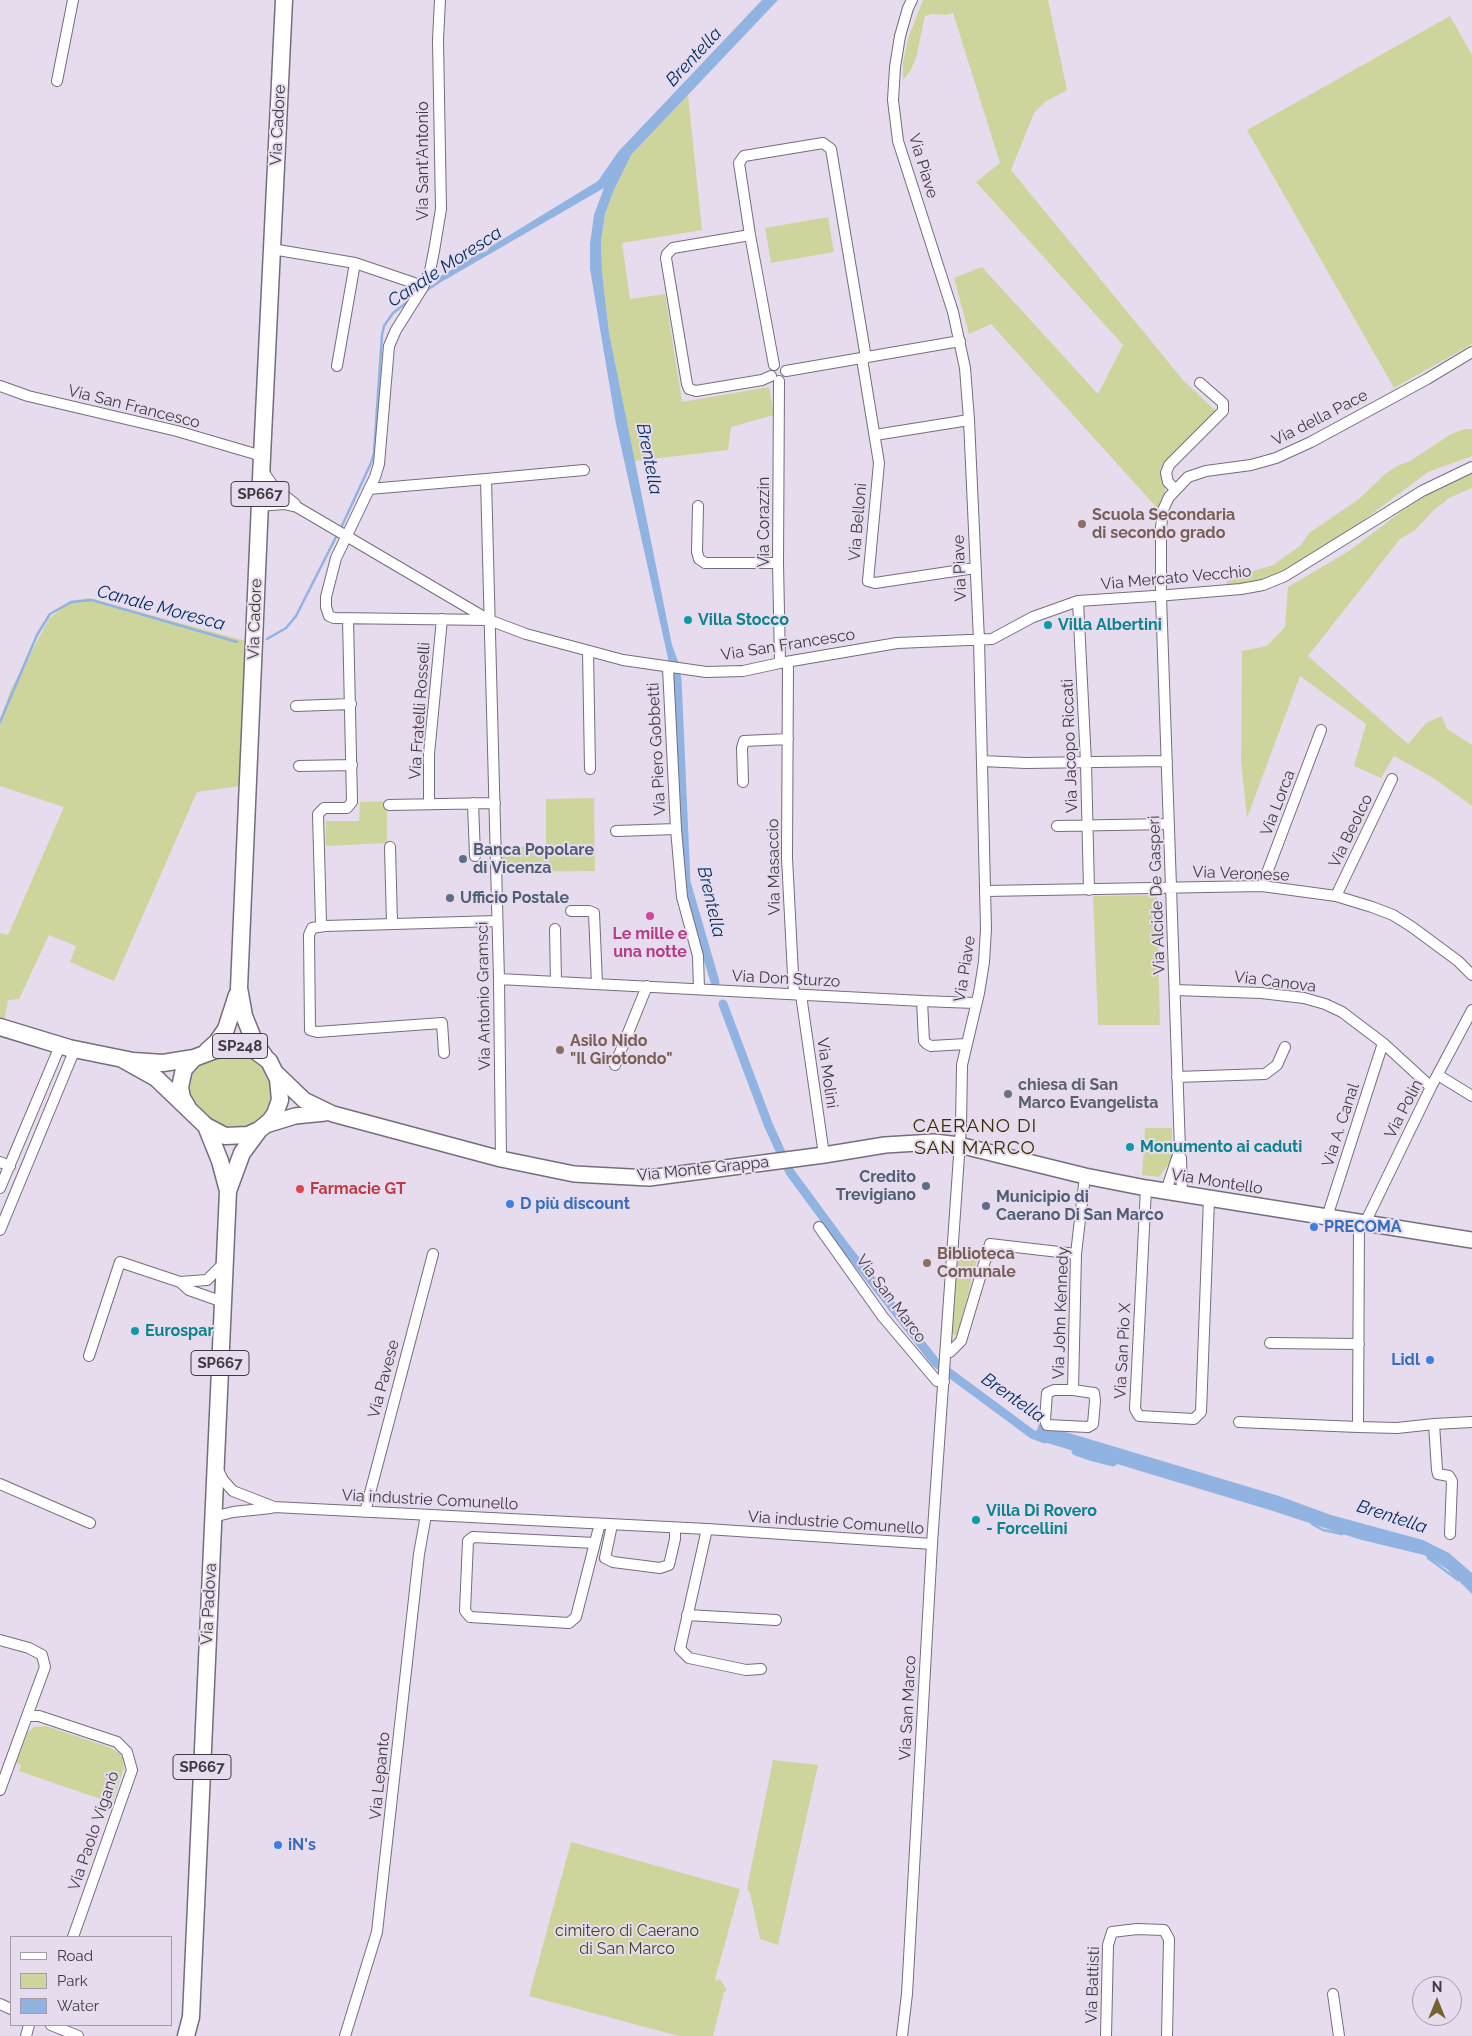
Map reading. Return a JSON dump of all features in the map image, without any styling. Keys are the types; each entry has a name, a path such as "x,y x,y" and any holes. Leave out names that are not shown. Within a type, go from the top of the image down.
{"main road":[{"name":"Via Cadore","path":"199,1056 217,1042 226,1029 234,1009 239,988 261,463 284,0"},
{"name":"Via Cadore","path":"239,988 244,1016 265,1056"},
{"name":"Via Monte Grappa","path":"0,1027 68,1047 122,1059 156,1063 199,1056 218,1049 238,1046 253,1049 265,1056 277,1074 304,1100 333,1114 501,1159 574,1174 631,1178 674,1175 913,1142 959,1145"},
{"name":"Via Monte Grappa","path":"187,1106 181,1094 180,1080 186,1066 199,1056"},
{"name":"Via Monte Grappa","path":"122,1059 156,1078 206,1126 219,1134 231,1136 248,1135 273,1118 280,1100 277,1074"},
{"name":"Via Monte Grappa","path":"262,1127 302,1115 333,1114"},
{"name":"Via Padova","path":"186,2036 190,2017 228,1191 220,1161 206,1126"},
{"name":"Via Padova","path":"228,1191 242,1153 262,1127"},
{"name":"Via Montello","path":"959,1145 1085,1176 1146,1188 1472,1240"},
{"name":"Via Padova","path":"190,2017 194,2036"}],"street":[{"path":"57,81 73,0"},
{"name":"Via Sant'Antonio","path":"345,535 370,489 379,464 389,346 396,330 423,287 430,271 440,218 438,50 440,0"},
{"name":"Via Piave","path":"912,0 900,36 895,67 893,100 898,141 953,312 965,368 970,420 986,891 984,962 962,1065 959,1145 944,1376"},
{"name":"Via Belloni","path":"774,365 739,163 744,156 823,143 831,149 879,463 868,578 870,582 875,583 975,568"},
{"path":"750,235 673,248 667,254 666,258 687,384 689,389 696,391 785,377 786,371 783,366 774,365 770,370 775,378"},
{"path":"272,249 355,263 423,287"},
{"path":"337,366 355,263"},
{"path":"786,371 960,341"},
{"name":"Via della Pace","path":"1161,596 1161,519 1169,497 1188,477 1206,471 1251,466 1285,454 1394,397 1472,352"},
{"name":"Via Corazzin","path":"775,378 778,563 784,662"},
{"path":"1175,489 1168,482 1166,473 1169,465 1223,411 1223,404 1200,383"},
{"name":"Via San Francesco","path":"0,386 28,396 177,431 261,463"},
{"path":"875,435 970,420"},
{"path":"261,463 279,492 297,507"},
{"name":"Via Mercato Vecchio","path":"978,640 992,639 1033,617 1078,602 1240,589 1263,585 1285,576 1422,491 1472,467"},
{"path":"370,489 584,470"},
{"path":"486,478 489,620"},
{"path":"260,501 269,491 279,492"},
{"name":"Via San Francesco","path":"260,501 297,507 489,620 552,642 622,660 706,672 743,671 896,643 978,640"},
{"path":"698,506 697,552 699,559 705,563 778,563"},
{"name":"Via Fratelli Rosselli","path":"345,535 330,581 326,607 329,616 348,619 489,620"},
{"name":"Via Alcide De Gasperi","path":"1161,596 1180,1149 1166,1191"},
{"name":"Via Jacopo Riccati","path":"1078,602 1086,762 1089,890"},
{"path":"325,926 320,920 318,818 320,810 324,808 347,808 352,802 348,619"},
{"name":"Via Fratelli Rosselli","path":"430,804 428,754 442,619"},
{"name":"Via Antonio Gramsci","path":"489,620 499,979 501,1159"},
{"path":"588,651 590,769"},
{"name":"Via Masaccio","path":"784,662 788,739 787,858 797,994"},
{"name":"Via Piero Gobbetti","path":"668,668 676,828 682,897 698,956 699,990"},
{"path":"296,706 350,704"},
{"name":"Via Lorca","path":"1262,886 1322,730"},
{"path":"742,782 742,748 744,741 788,739"},
{"path":"982,761 1026,763 1167,761"},
{"path":"299,766 352,765"},
{"name":"Via Beolco","path":"1336,896 1392,779"},
{"path":"473,803 475,856"},
{"path":"389,806 495,803"},
{"path":"1057,826 1168,824"},
{"name":"Via Piero Gobbetti","path":"616,831 676,828"},
{"path":"390,846 392,924"},
{"name":"Via Veronese","path":"986,891 1262,886 1336,896 1372,906 1393,916 1412,927 1458,961 1472,974"},
{"path":"571,911 590,911 594,913 598,984"},
{"path":"444,1053 442,1023 317,1032 310,1030 309,935 312,928 325,926 497,921"},
{"path":"555,929 556,982"},
{"name":"Via Don Sturzo","path":"499,979 975,1004"},
{"path":"615,1065 647,986"},
{"name":"Via Canova","path":"1176,990 1261,993 1304,998 1325,1004 1342,1012 1383,1043 1431,1087"},
{"name":"Via Molini","path":"797,994 824,1155"},
{"path":"922,1001 924,1041 926,1044 931,1046 966,1044"},
{"name":"Via Polin","path":"1362,1223 1472,1010"},
{"name":"Via A. Canal","path":"1327,1217 1383,1043"},
{"path":"0,1188 68,1047"},
{"path":"0,1230 68,1047"},
{"path":"1178,1077 1265,1074 1276,1065 1285,1047"},
{"path":"1438,1075 1472,1096"},
{"path":"1180,1149 1182,1194"},
{"path":"0,1162 10,1166"},
{"name":"Via John Kennedy","path":"1073,1390 1076,1254 1085,1176"},
{"name":"Via San Pio X","path":"1146,1188 1135,1409 1140,1416 1194,1419 1201,1412 1209,1199"},
{"path":"1358,1428 1362,1223"},
{"name":"Via San Marco","path":"819,1227 886,1321 937,1381 944,1376"},
{"path":"946,1354 961,1341 990,1244 1076,1254"},
{"name":"Via Pavese","path":"364,1512 433,1254"},
{"path":"88,1356 120,1262 180,1282 207,1280 225,1262"},
{"path":"207,1280 223,1298"},
{"path":"180,1282 189,1290 223,1298"},
{"path":"1270,1343 1359,1344"},
{"name":"Via San Marco","path":"902,2036 907,1994 932,1544 944,1376"},
{"name":"Via John Kennedy","path":"1054,1390 1073,1390 1094,1392 1093,1424 1088,1427 1047,1425 1045,1420 1047,1393 1054,1390"},
{"path":"1239,1422 1358,1428 1397,1428 1472,1422"},
{"path":"1434,1424 1438,1474 1452,1478 1450,1534"},
{"path":"216,1465 223,1480 234,1491 249,1498"},
{"path":"0,1484 90,1523"},
{"path":"214,1498 232,1496 249,1498"},
{"name":"Via industrie Comunello","path":"249,1498 274,1507 707,1529 932,1544"},
{"path":"213,1517 233,1512 274,1507"},
{"name":"Via Lepanto","path":"345,2036 377,1932 419,1554 426,1514"},
{"path":"595,1543 473,1537 468,1541 465,1610 470,1617 569,1623 576,1617 600,1524"},
{"path":"612,1525 606,1558 612,1562 660,1568 669,1565 675,1539 675,1528"},
{"path":"707,1529 680,1649 689,1658 746,1670 761,1668"},
{"path":"687,1615 776,1620"},
{"path":"0,1640 29,1648 42,1655 45,1667 0,1790"},
{"name":"Via Paolo Viganò","path":"27,1716 39,1716 117,1742 127,1752 132,1770 73,1936"},
{"name":"Via Battisti","path":"1106,2036 1108,1945 1110,1938 1112,1932 1137,1930 1164,1930 1169,1939 1167,2036"},
{"path":"1333,1994 1340,2036"},
{"path":"53,2026 78,2036"}],"green space":[{"path":"923,0 1048,0 1067,90 1045,102 1034,113 1011,170 1183,380 1218,413 1161,469 1167,485 1158,509 991,324 969,334 954,278 982,267 1098,394 1123,345 976,182 1000,163 953,13 925,16 916,58 911,70 903,80 903,62 909,36"},
{"path":"1450,16 1472,55 1472,344 1394,388 1247,130"},
{"path":"688,95 702,230 622,243 630,299 665,294 682,402 769,387 774,415 731,427 728,450 634,461 609,333 602,272 601,241 605,214 613,192 631,155"},
{"path":"828,217 834,252 771,263 765,228"},
{"path":"1465,429 1472,429 1472,456 1428,472 1341,537 1266,581 1229,586 1226,582 1273,565 1301,545 1309,533 1359,499 1385,474 1397,466 1410,461 1451,434"},
{"path":"1472,473 1472,488 1449,498 1415,530 1400,539 1308,656 1408,744 1426,723 1442,716 1447,729 1472,745 1472,806 1435,779 1394,756 1381,778 1354,766 1366,724 1300,676 1247,818 1241,761 1242,651 1267,646 1285,627 1288,587 1349,551 1435,486"},
{"path":"88,598 246,641 240,786 197,792 114,981 70,962 76,946 49,935 19,999 8,1000 4,1021 0,1019 0,933 8,935 64,807 0,786 0,720 11,689 49,619 64,606 76,600"},
{"path":"594,798 595,871 502,872 501,847 546,846 546,799"},
{"path":"387,801 387,843 326,846 326,821 359,821 360,802"},
{"path":"1157,895 1160,1025 1098,1025 1093,896"},
{"path":"225,1053 245,1053 261,1062 271,1077 274,1095 268,1115 248,1128 225,1129 207,1119 189,1097 186,1081 196,1064"},
{"path":"1145,1128 1172,1128 1172,1159 1159,1177 1142,1175"},
{"path":"963,1249 969,1255 975,1250 979,1253 957,1335 954,1335 951,1331 957,1251"},
{"path":"46,1726 106,1746 118,1752 123,1758 124,1768 113,1800 110,1799 109,1802 19,1771 21,1765 16,1763 27,1733 34,1727"},
{"path":"773,1760 818,1765 778,1945 760,1939 750,1893 747,1888"},
{"name":"cimitero di Caerano di San Marco","path":"571,1842 740,1889 715,1979 717,1981 720,1979 727,1990 724,1992 713,2036 679,2036 529,1996"}],"water":[{"path":"762,0 778,0 631,155 613,192 605,214 601,241 602,272 609,333 672,645 679,664 669,663 616,424 590,269 590,244 594,215 604,188 436,285 438,278 476,255 487,251 490,247 598,181 618,152"},
{"path":"1039,1424 1279,1496 1331,1515 1423,1540 1449,1553 1472,1573 1472,1594 1447,1569 1424,1555 1358,1539 1273,1511 1034,1439"}],"waterway":[{"name":"Canale Moresca","path":"425,291 438,283"},
{"name":"Canale Moresca","path":"340,530 374,453 384,326 393,313 410,300"},
{"name":"Canale Moresca","path":"267,639 286,628 296,616 337,535"},
{"name":"Canale Moresca","path":"0,722 37,635 50,614 71,602 92,600 237,642"},
{"name":"Brentella","path":"673,662 677,679 686,882 715,982"},
{"name":"Brentella","path":"723,1004 768,1124 790,1172 843,1244 936,1363 1032,1434 1045,1439"},
{"name":"Brentella","path":"1076,1451 1113,1462"},
{"path":"1312,1524 1323,1530 1342,1534"},
{"path":"1428,1558 1458,1580"}],"place":[{"name":"Scuola Secondaria di secondo grado","path":"1082,524"},
{"name":"Villa Stocco","path":"688,620"},
{"name":"Villa Albertini","path":"1048,625"},
{"name":"Banca Popolare di Vicenza","path":"463,859"},
{"name":"Ufficio Postale","path":"450,898"},
{"name":"Le mille e una notte","path":"650,916"},
{"name":"Asilo Nido \"Il Girotondo\"","path":"560,1050"},
{"name":"chiesa di San Marco Evangelista","path":"1008,1094"},
{"name":"Monumento ai caduti","path":"1130,1147"},
{"name":"Credito Trevigiano","path":"926,1186"},
{"name":"Farmacie GT","path":"300,1189"},
{"name":"D più discount","path":"510,1204"},
{"name":"Municipio di Caerano Di San Marco","path":"986,1206"},
{"name":"PRECOMA","path":"1314,1227"},
{"name":"Biblioteca Comunale","path":"927,1263"},
{"name":"Eurospar","path":"135,1331"},
{"name":"Lidl","path":"1430,1360"},
{"name":"Villa Di Rovero - Forcellini","path":"976,1520"},
{"name":"iN's","path":"278,1845"}],"district":[{"name":"CAERANO DI SAN MARCO","path":"975,1137"}]}
